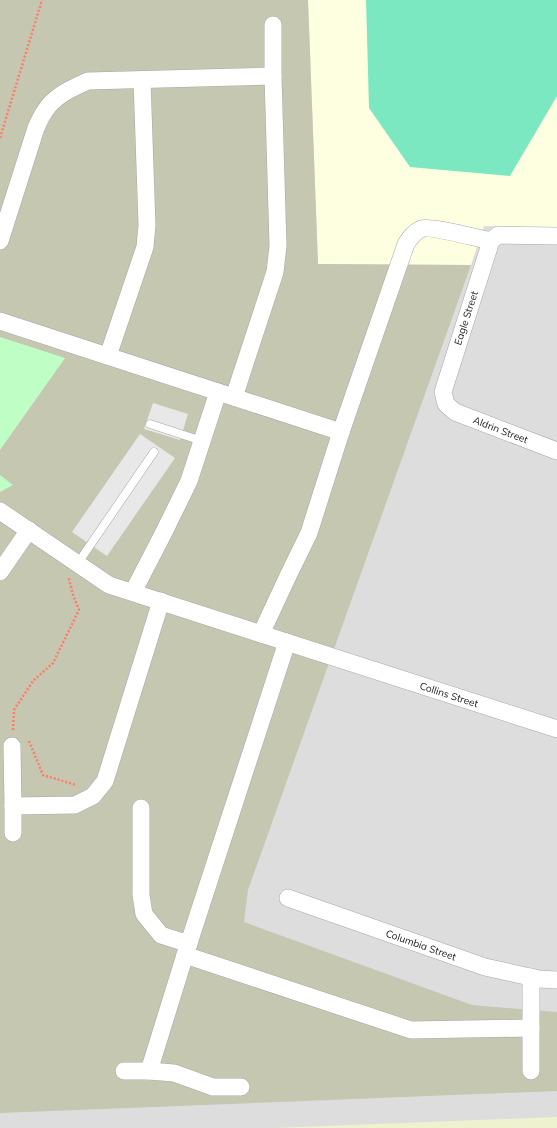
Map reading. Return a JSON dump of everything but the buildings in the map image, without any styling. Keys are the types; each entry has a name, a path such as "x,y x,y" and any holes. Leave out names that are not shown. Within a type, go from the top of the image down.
{"street":[{"path":"234,397 275,272 278,246 273,25"},
{"path":"0,241 36,128 45,110 57,98 74,87 88,81 273,76"},
{"path":"108,356 145,247 147,225 142,80"},
{"path":"262,634 309,533 341,432 406,244 413,234 422,228 432,228 495,238 557,236"},
{"name":"Eagle Street","path":"446,404 443,392 495,238"},
{"path":"0,321 341,432"},
{"path":"133,592 189,481 218,392"},
{"name":"Aldrin Street","path":"446,404 455,412 557,451"},
{"name":"Collins Street","path":"0,511 109,585 557,729"},
{"path":"0,572 29,530"},
{"path":"13,806 75,805 93,796 105,781 161,602"},
{"path":"149,1071 287,642"},
{"path":"12,746 12,833"},
{"path":"141,808 141,896 144,914 161,935 187,950 411,1030 531,1028"},
{"name":"Columbia Street","path":"288,898 485,967 539,979 557,980"},
{"path":"531,977 531,1071"},
{"path":"124,1071 174,1073 213,1087 241,1087"}],"lane":[{"path":"150,424 202,441"},
{"path":"78,563 154,452"}],"path":[{"path":"0,138 42,0"},
{"path":"12,746 14,710 33,681 53,663 79,610 68,579 78,563"},
{"path":"28,738 43,775 80,786"}],"shaded area":[{"path":"0,0 557,0 557,1128 0,1128"},
{"path":"0,0 308,0 318,264 471,265 248,890 244,922 472,1005 557,1012 557,1091 0,1113"},
{"path":"308,0 557,0 557,228 484,226 471,265 318,264"},
{"path":"153,403 188,414 180,440 144,429"},
{"path":"140,434 175,458 107,556 72,532"},
{"path":"557,1117 557,1128 273,1128"}],"green space":[{"path":"366,0 557,0 557,96 510,176 410,167 369,108"},
{"path":"0,337 65,358 0,450"},
{"path":"0,475 13,485 0,492"}]}
